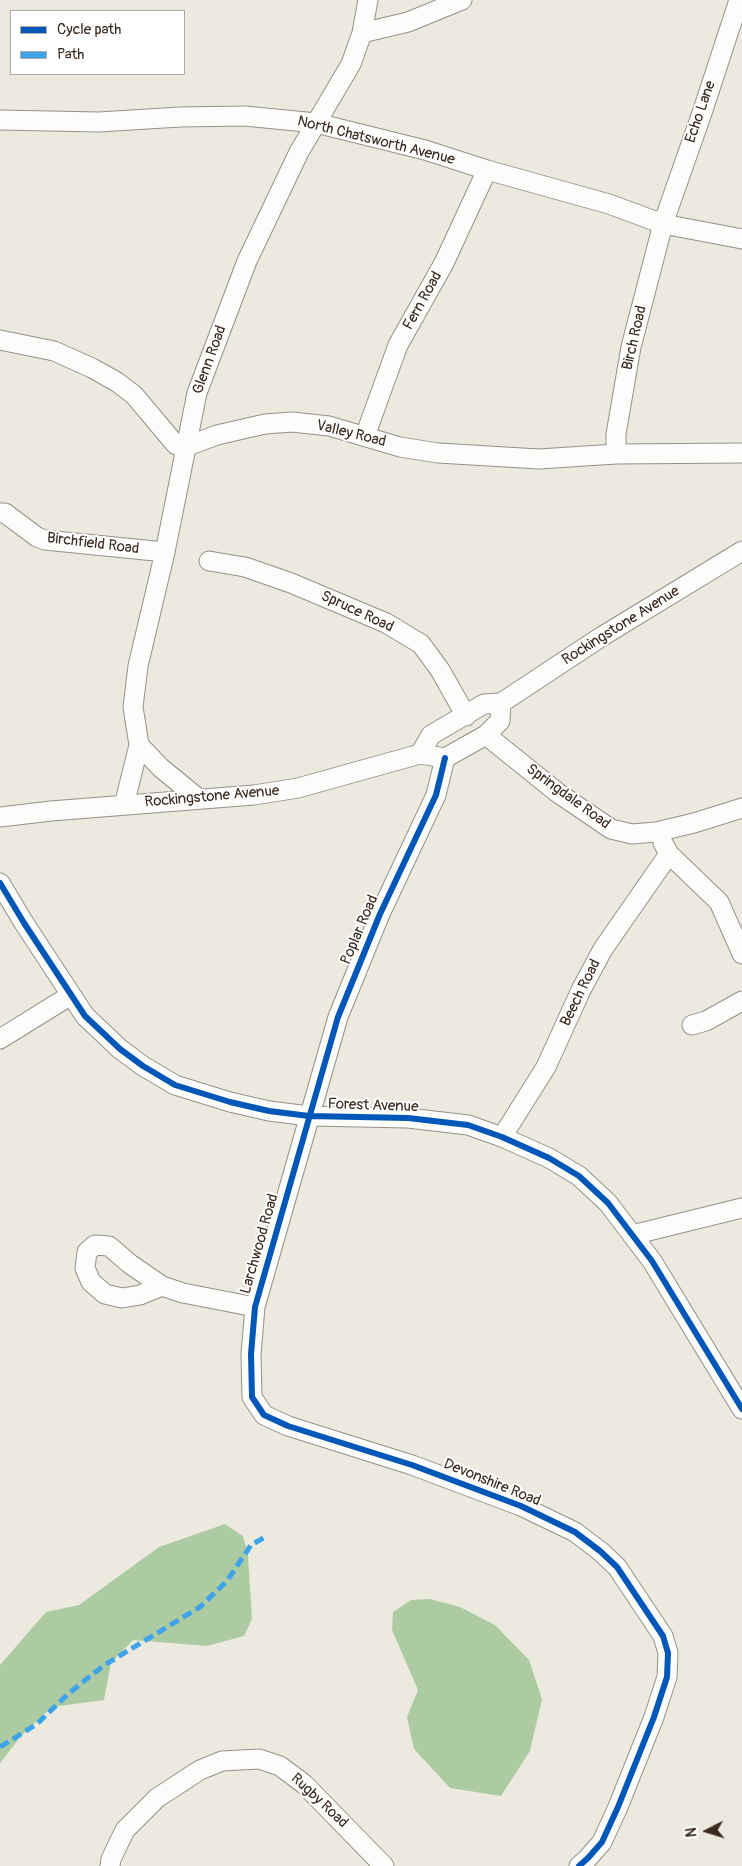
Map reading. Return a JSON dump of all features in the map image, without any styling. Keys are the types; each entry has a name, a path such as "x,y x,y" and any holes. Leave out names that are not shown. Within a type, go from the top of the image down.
{"street":[{"name":"Glenn Road","path":"124,805 139,745 133,707 138,666 165,552 185,447 198,393 247,261 299,152 351,64 362,33 368,0"},
{"path":"362,33 408,22 462,0"},
{"name":"Echo Lane","path":"663,224 739,0"},
{"name":"North Chatsworth Avenue","path":"0,120 100,122 180,117 245,116 316,123 425,150 487,170 609,204 663,224 742,239"},
{"name":"Fern Road","path":"365,436 398,345 444,263 487,170"},
{"name":"Birch Road","path":"616,454 616,434 631,347 663,224"},
{"path":"0,340 54,351 92,368 134,395 176,445 185,447"},
{"name":"Valley Road","path":"185,447 217,435 265,424 292,422 329,426 400,447 438,453 539,459 616,454 742,453"},
{"name":"Birchfield Road","path":"0,512 37,537 45,540 165,552"},
{"name":"Rockingstone Avenue","path":"420,754 432,735 484,704 501,703 601,637 742,551"},
{"name":"Spruce Road","path":"210,561 245,567 291,582 386,624 421,644 440,670 466,716"},
{"path":"445,758 486,735 500,721 501,703"},
{"name":"Springdale Road","path":"486,735 558,793 611,829 632,834 656,832 694,823 742,808"},
{"path":"139,745 161,768 199,799"},
{"name":"Rockingstone Avenue","path":"0,817 51,811 254,795 298,788 420,754 445,758"},
{"name":"Poplar Road","path":"309,1116 338,1017 380,914 436,795 445,758"},
{"path":"656,832 669,854 719,902 742,954"},
{"name":"Beech Road","path":"502,1137 546,1066 581,990 603,949 669,854"},
{"name":"Forest Avenue","path":"0,882 24,923 86,1016 120,1049 143,1066 175,1085 230,1102 268,1111 309,1116 408,1118 468,1126 502,1137 549,1158 579,1176 608,1203 652,1261 742,1409"},
{"path":"0,1040 71,995"},
{"path":"692,1025 706,1021 742,1001"},
{"name":"Larchwood Road","path":"259,1409 252,1397 251,1354 255,1307 309,1116"},
{"path":"632,1235 742,1208"},
{"path":"162,1286 140,1295 122,1298 104,1294 91,1282 85,1268 87,1252 95,1244 109,1246 130,1264 162,1286 183,1293 255,1307"},
{"name":"Devonshire Road","path":"259,1409 264,1415 288,1426 412,1464 522,1506 575,1532 617,1567 663,1636 668,1653 666,1677 654,1716 602,1842 579,1866"},
{"name":"Rugby Road","path":"110,1866 111,1859 125,1830 157,1798 200,1770 222,1761 234,1759 259,1759 280,1766 304,1784 374,1863"}],"green space":[{"path":"225,1524 243,1536 248,1555 252,1619 244,1636 207,1646 133,1640 111,1663 104,1700 52,1707 21,1736 0,1763 0,1665 46,1612 79,1605 159,1547"},
{"path":"430,1599 460,1607 495,1625 529,1660 542,1699 530,1751 501,1796 450,1788 414,1749 407,1717 418,1690 392,1630 393,1612 411,1600"}],"marked path":[{"path":"0,1747 37,1724 68,1694 103,1666 200,1607 227,1581 251,1545 267,1536"}],"cycle path":[{"path":"445,758 436,795 380,914 338,1017 255,1307 251,1354 252,1397 264,1415 288,1426 412,1465 521,1506 575,1532 617,1567 663,1636 668,1653 667,1677 654,1717 602,1842 579,1866"},
{"path":"0,883 85,1016 120,1049 143,1066 175,1085 230,1102 269,1111 309,1116 408,1118 468,1125 502,1137 549,1158 579,1176 608,1203 652,1261 742,1409"}]}
